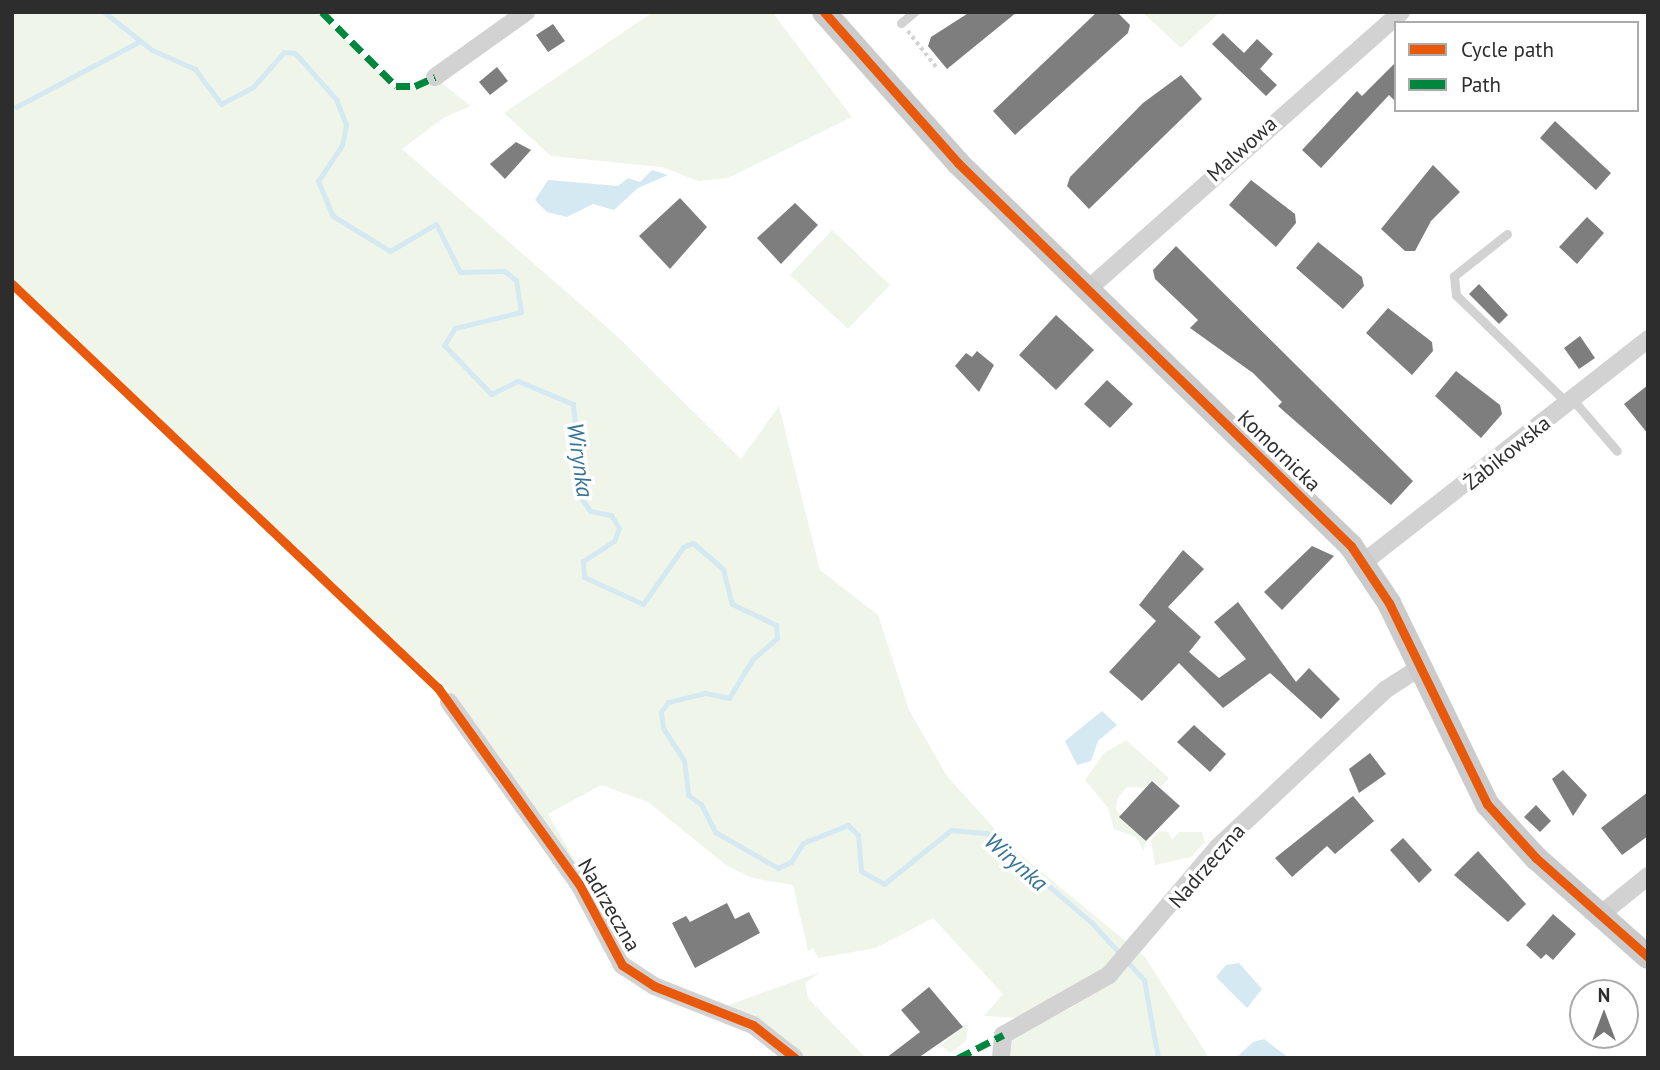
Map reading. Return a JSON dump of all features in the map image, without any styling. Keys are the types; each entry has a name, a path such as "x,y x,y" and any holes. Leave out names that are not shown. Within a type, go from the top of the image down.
{"street":[{"path":"435,77 526,12"},
{"name":"Komornicka","path":"824,12 920,124 1364,562 1487,804 1600,915 1648,957"},
{"name":"Malwowa","path":"1087,290 1401,12"},
{"name":"Żabikowska","path":"1364,562 1648,339"},
{"name":"Nadrzeczna","path":"1001,1058 1001,1040 1010,1030 1069,1002 1125,959 1218,847 1385,690 1419,668"},
{"name":"Nadrzeczna","path":"449,702 579,884 622,965 654,986 754,1025 795,1058"},
{"path":"1600,915 1648,876"}],"lane":[{"path":"901,23 914,12"},
{"path":"1507,234 1454,276 1456,295 1570,402 1617,451"}],"path":[{"path":"901,23 937,68"}],"shaded area":[{"path":"12,12 317,12 397,89 439,81 471,106 445,117 402,149 616,335 741,459 779,406 820,570 878,615 909,710 947,776 1011,847 1145,957 1209,1058 1007,1058 1005,1048 1017,1032 1075,1006 1071,996 1020,1018 984,1016 1003,994 933,918 876,948 818,958 813,948 808,951 793,885 752,878 726,865 648,802 601,785 548,814 587,882 448,690 12,278"},
{"path":"653,12 772,12 852,117 728,178 698,181 662,167 551,156 504,113"},
{"path":"1142,12 1220,12 1181,48"},
{"path":"832,230 890,285 848,329 790,275"},
{"path":"1126,740 1169,778 1161,787 1153,780 1145,788 1127,787 1117,799 1116,810 1146,841 1144,851 1136,837 1114,829 1108,808 1085,780 1104,753"},
{"path":"1159,831 1168,832 1172,840 1179,832 1202,832 1205,842 1191,857 1155,865 1151,840"},
{"path":"820,972 805,983 808,998 866,1058 803,1058 729,1005"},
{"path":"968,1023 966,1041 950,1053 941,1045"}],"water":[{"path":"652,170 668,175 638,188 614,210 593,204 567,217 547,212 535,200 548,180 618,186 628,178 640,182"},
{"path":"1102,711 1117,725 1098,741 1091,761 1077,765 1065,741"},
{"path":"1239,963 1262,989 1247,1008 1216,977 1226,965"},
{"path":"1264,1039 1289,1058 1236,1058 1253,1042"}],"building":[{"path":"970,12 1017,12 947,69 928,46 931,37"},
{"path":"1097,12 1117,12 1130,25 1128,33 1015,135 993,111"},
{"path":"553,24 565,41 548,52 536,35"},
{"path":"1223,33 1244,53 1257,39 1273,54 1260,69 1277,85 1266,96 1212,44"},
{"path":"1394,64 1394,100 1389,95 1321,168 1302,150 1357,91 1362,96"},
{"path":"497,67 508,81 490,95 479,82"},
{"path":"1181,75 1202,99 1089,209 1067,186 1070,177 1143,103"},
{"path":"1555,121 1611,173 1596,190 1540,138"},
{"path":"516,142 531,150 505,179 490,164"},
{"path":"1433,165 1460,192 1431,221 1415,251 1405,251 1381,229"},
{"path":"1251,180 1295,214 1296,223 1276,247 1229,205"},
{"path":"680,198 707,227 670,269 639,236"},
{"path":"795,203 818,225 781,264 757,238"},
{"path":"1587,217 1604,233 1577,264 1559,247"},
{"path":"1318,242 1362,277 1364,286 1343,309 1296,268"},
{"path":"1176,246 1413,481 1391,505 1278,406 1282,402 1253,373 1190,328 1198,320 1155,279 1153,270"},
{"path":"1479,284 1508,315 1499,324 1469,294"},
{"path":"1388,308 1432,342 1433,351 1412,375 1366,333"},
{"path":"1056,315 1094,350 1056,390 1019,355"},
{"path":"1580,336 1595,358 1579,369 1564,348"},
{"path":"977,351 994,365 979,392 955,366 966,353 972,357"},
{"path":"1456,371 1500,405 1502,414 1481,438 1435,396"},
{"path":"1107,380 1133,404 1110,428 1084,404"},
{"path":"1648,385 1648,434 1624,404"},
{"path":"1312,546 1334,556 1282,610 1264,592"},
{"path":"1183,550 1204,569 1168,607 1201,637 1189,652 1219,678 1246,659 1214,622 1238,602 1296,682 1309,668 1340,699 1321,719 1270,673 1223,708 1179,663 1142,701 1109,672 1156,621 1139,605"},
{"path":"1194,725 1226,754 1210,772 1177,742"},
{"path":"1370,753 1386,774 1359,793 1349,769"},
{"path":"1563,770 1587,795 1573,816 1552,779"},
{"path":"1152,781 1180,806 1146,841 1119,817"},
{"path":"1648,792 1648,836 1622,855 1601,828"},
{"path":"1353,796 1374,821 1335,854 1327,846 1292,877 1275,858"},
{"path":"1536,805 1551,821 1540,832 1524,817"},
{"path":"1403,838 1432,870 1419,883 1390,850"},
{"path":"1478,851 1526,904 1508,922 1454,875"},
{"path":"727,903 735,919 749,912 760,933 695,968 672,923 686,916 690,922"},
{"path":"1553,914 1576,934 1553,960 1546,954 1541,959 1526,945"},
{"path":"929,987 963,1027 918,1058 886,1058 920,1032 901,1010"}],"waterway":[{"name":"Wirynka","path":"104,12 152,50 195,69 221,104 253,87 284,52 295,53 336,99 346,125 342,145 318,181 333,216 390,251 436,224 460,272 504,271 516,280 521,312 455,328 444,345 491,394 518,381 573,404 582,499 590,511 611,515 619,528 614,541 583,561 584,577 643,604 683,547 693,543 723,569 732,604 776,625 777,638 752,660 729,698 705,693 668,702 661,712 663,728 684,760 688,795 701,804 715,832 778,868 791,862 803,843 848,825 858,835 861,871 884,884 951,830 987,833 1091,922 1144,980 1158,1058"},
{"path":"16,107 140,41"}],"marked path":[{"path":"322,12 396,86 415,86 435,77"},
{"path":"958,1058 1003,1035"}],"cycle path":[{"path":"824,12 958,163 1351,546 1389,603 1487,804 1536,858 1648,957"},
{"path":"12,284 438,688 579,884 622,965 654,986 753,1025 795,1058"}]}
